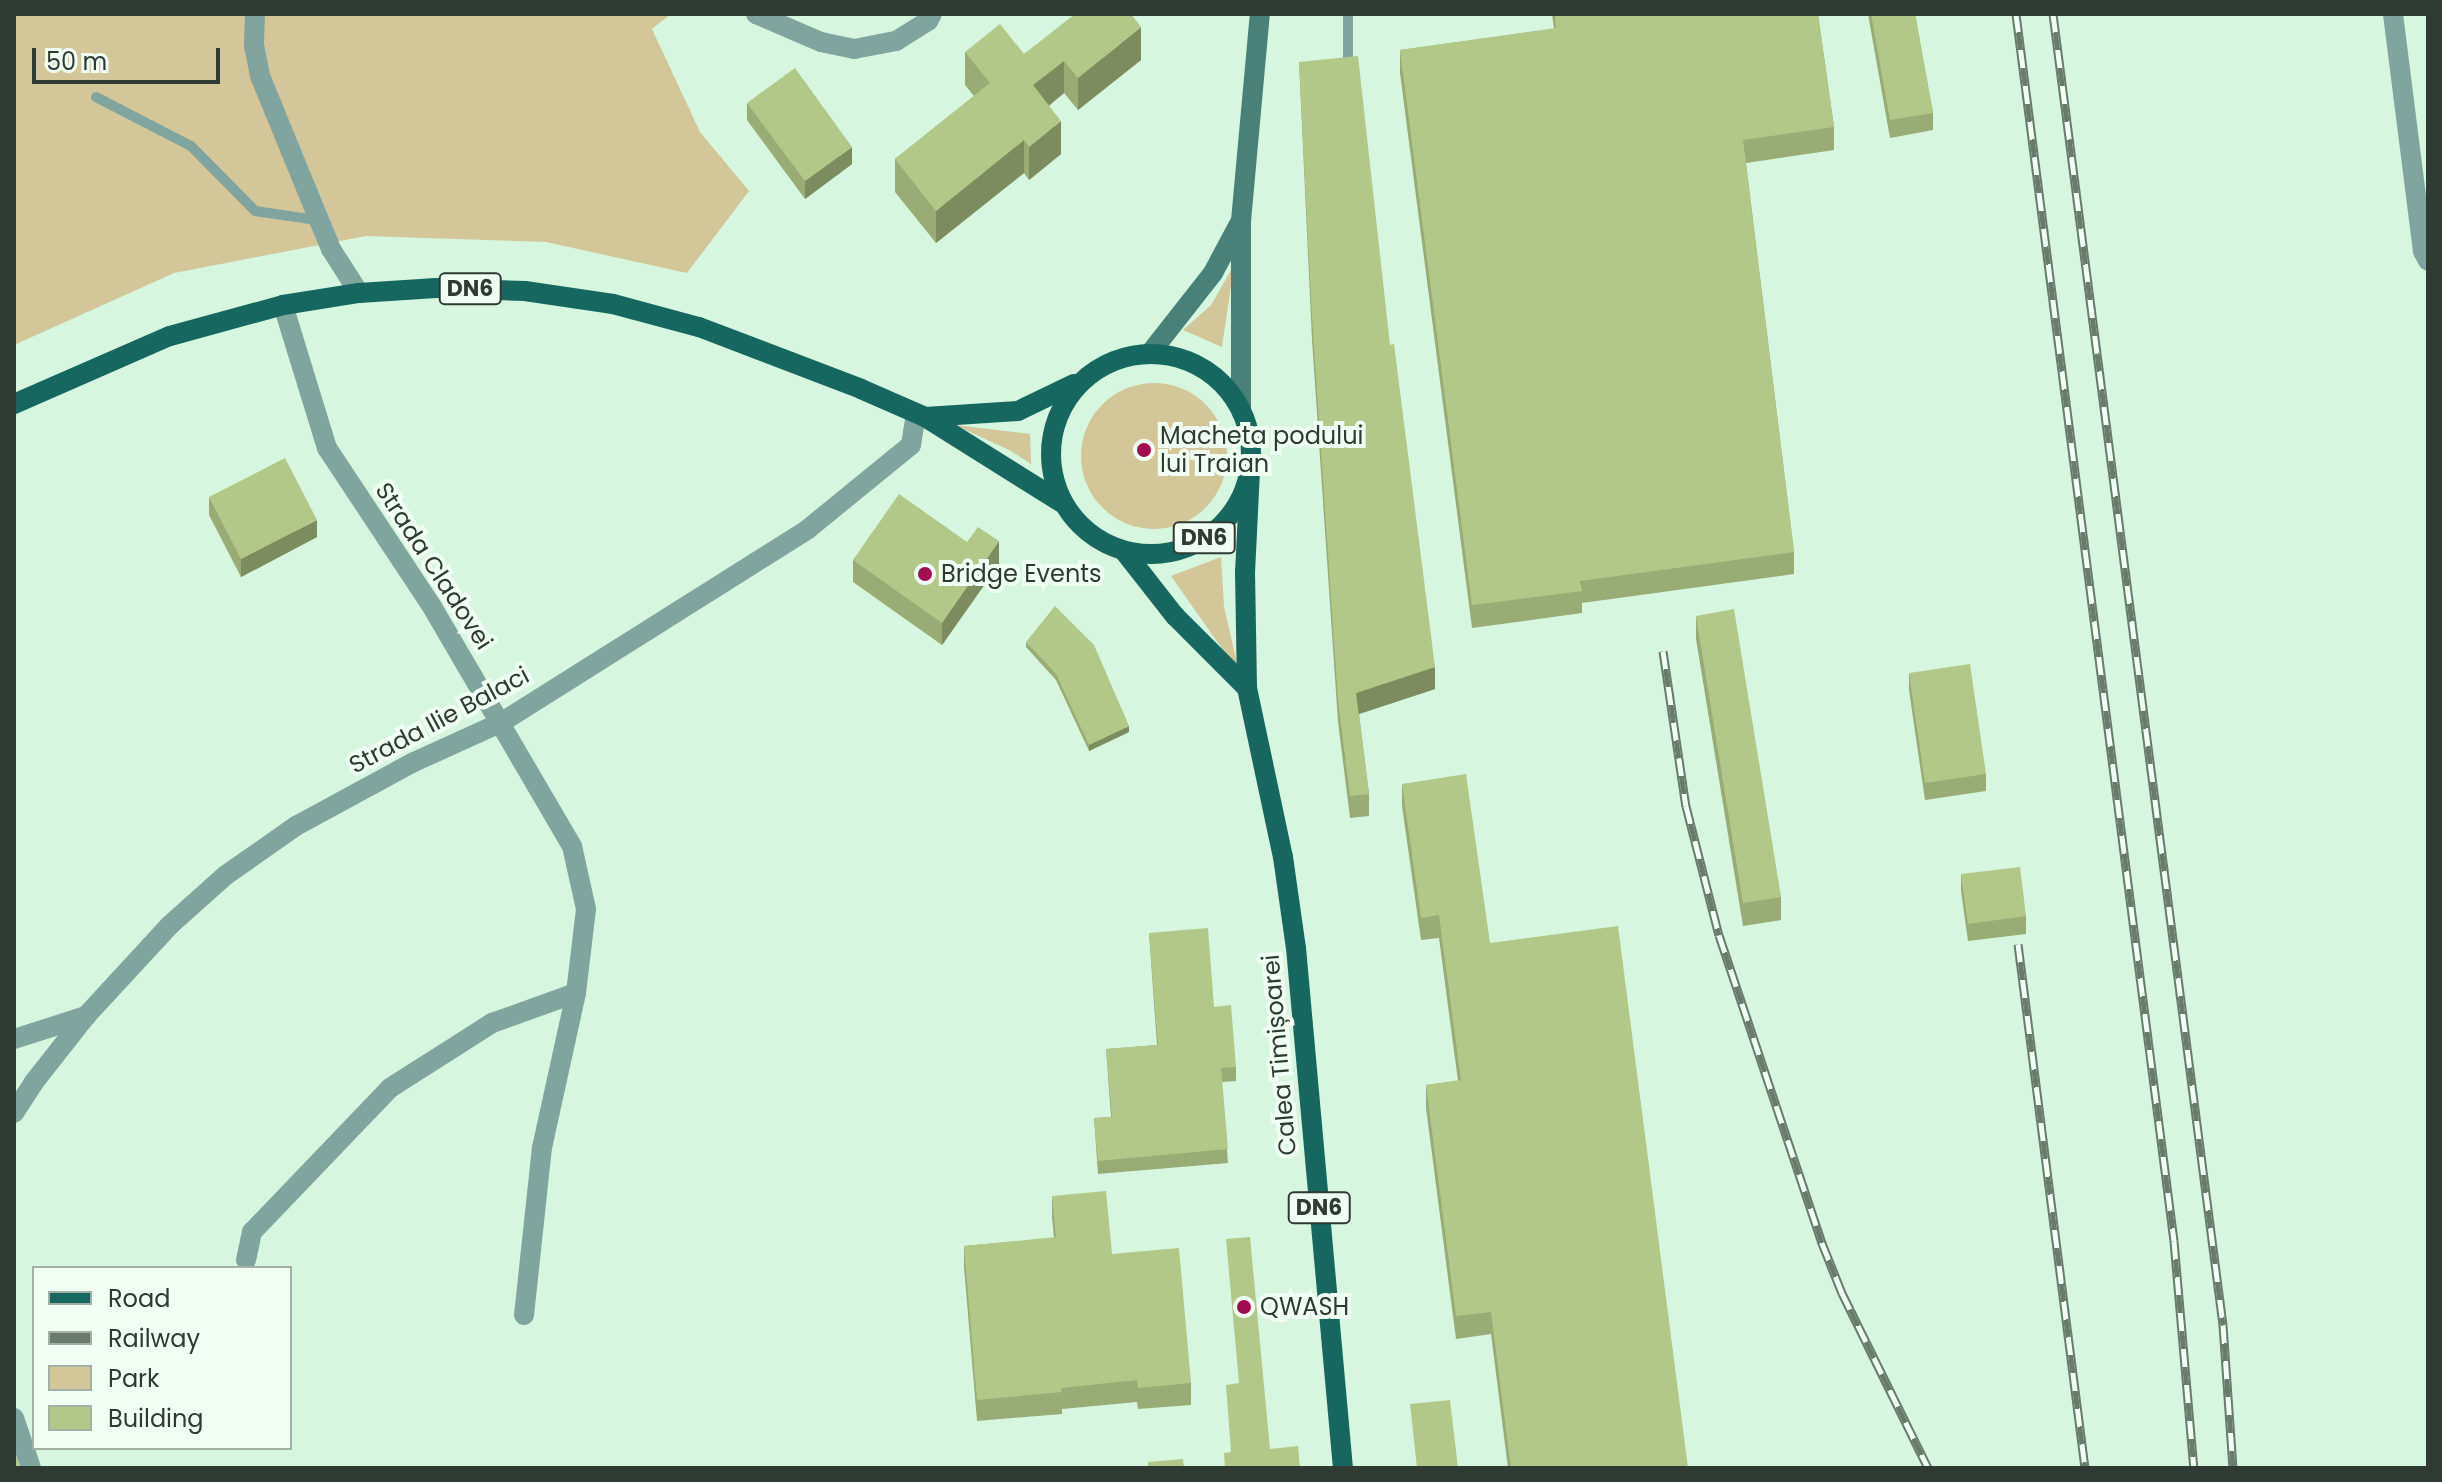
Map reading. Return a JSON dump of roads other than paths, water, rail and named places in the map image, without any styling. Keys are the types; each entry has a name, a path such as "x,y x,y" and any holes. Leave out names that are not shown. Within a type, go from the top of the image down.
{"main road":[{"path":"1241,409 1241,221 1260,14"},
{"path":"1151,352 1213,273 1241,221"},
{"name":"DN6","path":"14,404 170,336 283,305 359,293 436,288 525,291 613,304 699,327 920,415 1062,503 1088,532 1124,551 1157,555 1190,547 1209,535 1239,503 1250,471 1251,440 1241,409 1226,386 1204,368 1178,356 1151,352 1126,355 1102,365 1043,402 1018,411 920,415"},
{"name":"DN6","path":"1062,503 1053,478 1052,438 1065,400 1082,380"},
{"name":"Calea Timișoarei","path":"1250,471 1245,572 1247,688 1283,857 1296,948 1343,1468"},
{"name":"DN6","path":"1124,551 1175,616 1247,688"}],"street":[{"path":"255,14 254,45 260,76 317,220 359,293"},
{"path":"756,14 821,42 854,49 896,41 928,21 932,14"},
{"path":"2393,14 2423,251 2428,261"},
{"name":"Strada Cladovei","path":"283,305 327,448 431,605 572,846 586,909 576,993 542,1147 524,1315"},
{"name":"Strada Ilie Balaci","path":"14,1113 86,1016 170,925 226,875 296,826 414,762 502,722 808,529 911,445 920,415"},
{"path":"246,1260 252,1232 390,1088 492,1023 576,993"},
{"path":"14,1039 86,1016"},
{"path":"14,1418 31,1468"}],"lane":[{"path":"1348,14 1348,68"},
{"path":"96,97 191,146 255,211 317,220"}],"railway":[{"path":"2016,14 2174,1241 2194,1468"},
{"path":"2053,14 2223,1325 2233,1468"},
{"path":"1663,651 1686,806 1719,935 1822,1243 1842,1293 1928,1468"},
{"path":"2018,944 2085,1468"}],"place":[{"name":"Macheta podului lui Traian","path":"1144,450"},
{"name":"Bridge Events","path":"925,574"},
{"name":"QWASH","path":"1244,1307"}]}
